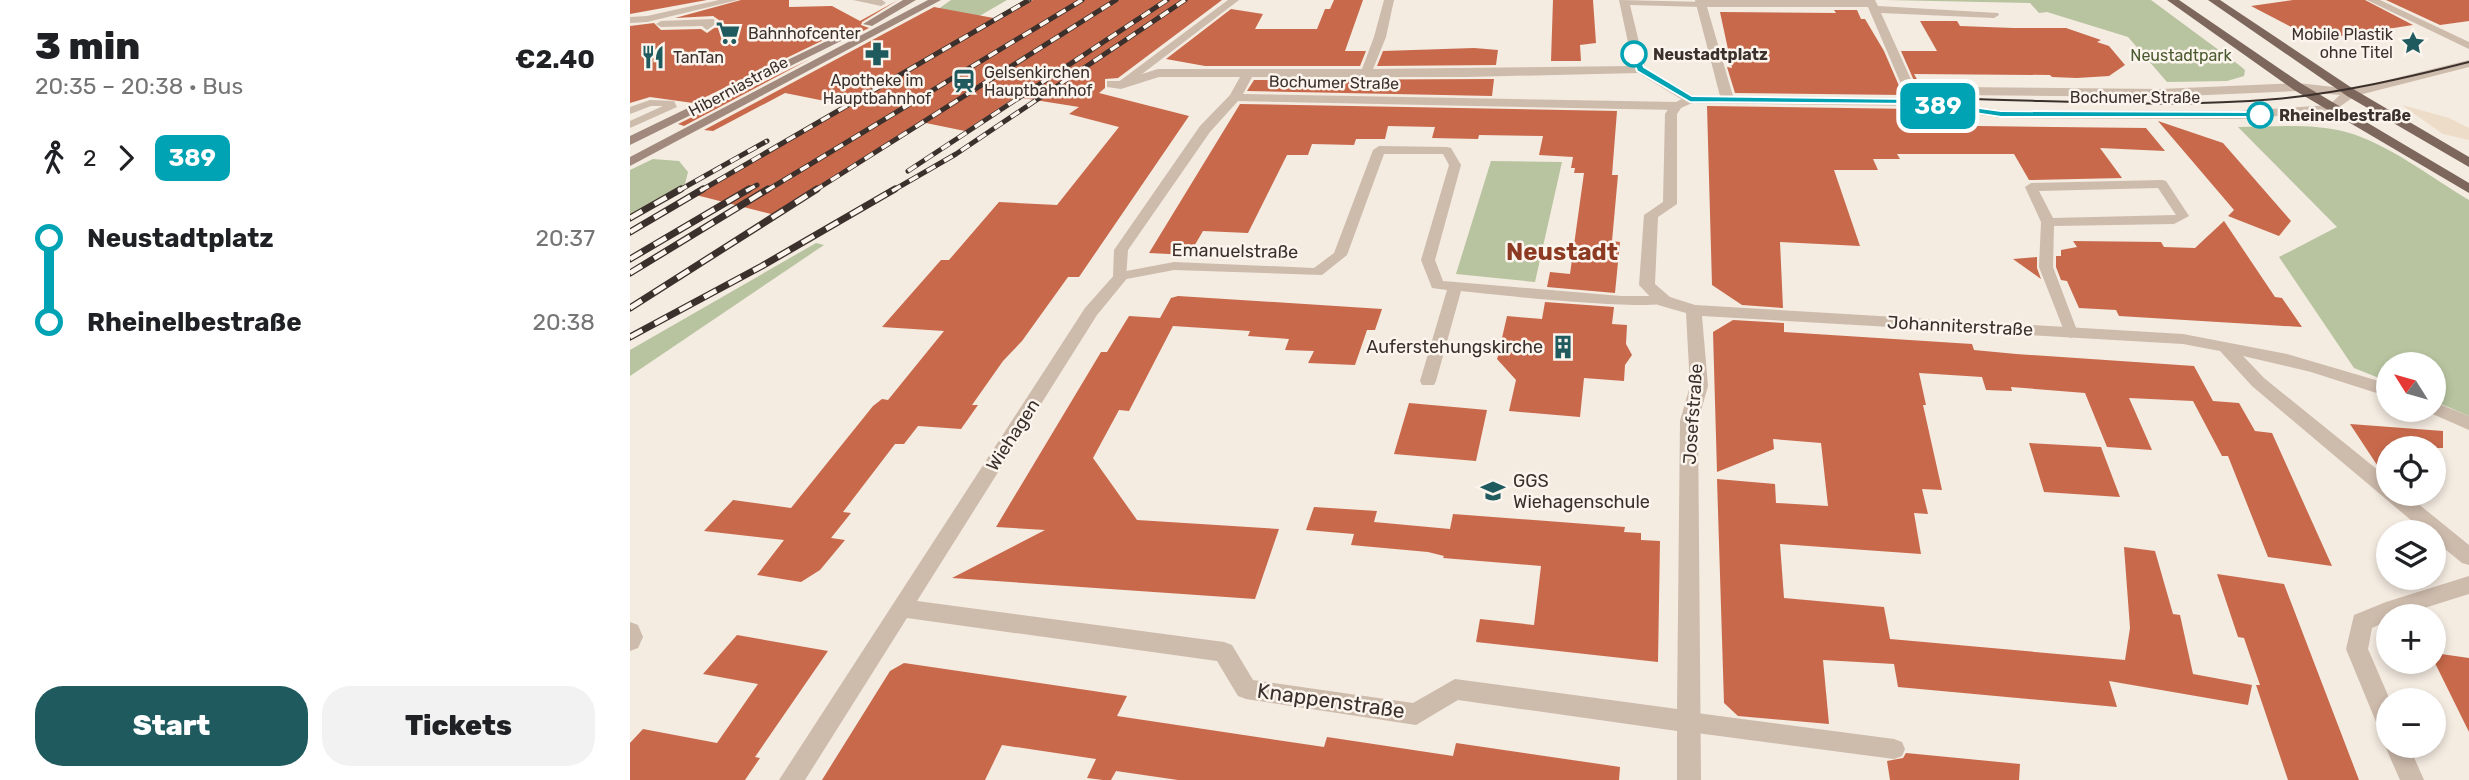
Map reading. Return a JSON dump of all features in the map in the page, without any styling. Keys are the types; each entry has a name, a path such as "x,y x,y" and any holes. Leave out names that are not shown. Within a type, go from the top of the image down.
{"main road":[{"path":"2172,0 2298,87 2469,189"},
{"path":"2213,0 2351,93 2469,163"},
{"name":"Hiberniastraße","path":"630,141 825,47 910,1"},
{"name":"Hiberniastraße","path":"630,162 932,3"}],"street":[{"path":"637,22 733,0"},
{"path":"858,0 881,4 872,9"},
{"path":"1366,73 1380,37 1389,0"},
{"path":"2372,0 2469,46"},
{"path":"1690,99 1640,69 1634,54 1625,1 1872,4 1994,15"},
{"path":"1701,2 1728,101"},
{"path":"1872,4 1915,102"},
{"path":"637,22 713,22 707,27"},
{"name":"Bochumer Straße","path":"1915,102 1930,94 1957,91 2160,93 2298,87 2351,93 2469,63"},
{"name":"Bochumer Straße","path":"1235,97 1463,87 1640,69"},
{"name":"Bochumer Straße","path":"1116,84 1158,73 1366,73 1463,87 1676,106"},
{"name":"Bochumer Straße","path":"1235,97 1248,73"},
{"name":"Bochumer Straße","path":"1690,99 1915,102 2001,114 2240,115 2332,108 2351,93"},
{"name":"Wiehagen","path":"791,780 1091,312 1121,275 1121,250 1205,129 1235,97"},
{"path":"1690,99 1676,106 1671,114 1670,204 1651,215 1647,285 1664,301 1694,310"},
{"name":"Johanniterstraße","path":"1694,310 2183,339 2225,346 2353,377 2376,386"},
{"name":"Josefstraße","path":"1689,780 1689,421 1699,386 1694,310"},
{"path":"2225,346 2258,382 2376,480"},
{"path":"2446,413 2469,423"},
{"path":"2408,506 2469,556"},
{"path":"2376,695 2357,649 2362,622 2386,611 2469,585"},
{"name":"Knappenstraße","path":"902,608 1224,652 1246,688 1416,714 1455,689 1689,722"},
{"path":"630,632 630,641"},
{"path":"2402,758 2412,780"}],"lane":[{"path":"1116,84 1234,0"},
{"path":"630,111 662,101 670,103 671,107 630,125"},
{"name":"Emanuelstraße","path":"1121,275 1174,266 1317,272 1340,255 1380,150 1447,151 1455,165 1428,260 1437,285 1455,286"},
{"path":"2048,222 2174,220 2183,216 2162,184 2031,187 2048,222 2046,267 2071,333"},
{"path":"1428,381 1455,286 1664,301"},
{"path":"1689,722 1894,749"}],"green space":[{"path":"951,0 1007,0 976,18 934,12"},
{"name":"Neustadtpark","path":"1886,0 2151,0 2239,65 2245,70 2244,76 2227,81 2167,82 2128,37 2047,12 2039,13 2030,3"},
{"path":"2306,126 2333,129 2362,137 2469,200 2469,416 2446,406 2446,352 2376,352 2376,377 2354,368 2279,257 2337,227 2238,127"},
{"path":"653,159 679,161 688,172 685,184 630,215 630,170"},
{"path":"1491,161 1562,162 1535,282 1456,274"},
{"path":"816,243 824,245 630,376 630,350"}],"shaded area":[{"path":"2402,105 2449,118 2469,128 2469,140 2443,134"}],"building":[{"path":"630,0 707,0 630,14"},
{"path":"741,0 789,0 789,7 832,6 860,21 898,0 862,22 861,25 869,28 845,40 844,37 832,36 693,103 650,97 630,103 630,26 654,23 661,30 701,29 707,33 720,24 713,16 675,18"},
{"path":"1033,0 1222,0 1118,78 1105,79 1105,88 1099,93 1189,116 1079,277 1068,277 1022,341 1003,361 972,405 978,405 961,429 918,426 904,444 895,444 843,512 851,513 831,538 845,540 820,570 801,582 757,575 784,540 704,531 733,500 791,508 873,406 882,399 888,400 944,331 882,327 941,260 949,260 999,202 1057,205 1119,127 1069,114 1079,107 1016,97 965,131 921,122 775,215 696,195 850,106 785,93 713,131 704,130 934,7 999,19"},
{"path":"1334,0 1363,0 1345,51 1366,51 1360,66 1205,66 1166,59 1231,9 1263,14 1255,29 1317,29 1325,9 1330,9"},
{"path":"1553,0 1593,0 1596,43 1580,45 1581,61 1551,61"},
{"path":"2293,0 2365,0 2413,25 2316,40 2251,6"},
{"path":"2386,0 2469,0 2469,21 2440,25"},
{"path":"1834,10 1857,10 1861,19 1865,19 1884,51 1903,95 1735,93 1727,67 1732,68 1720,12 1836,13"},
{"path":"1920,21 1957,21 1960,26 2066,28 2101,40 2097,42 2109,46 2125,65 2109,76 2077,78 2050,75 1914,74 1923,90 1919,92 1901,51 1937,51"},
{"path":"1474,48 1498,50 1496,65 1377,66 1383,51"},
{"path":"810,59 684,126 678,124"},
{"path":"1494,79 1492,96 1247,91 1254,80"},
{"path":"1240,104 1617,111 1612,175 1618,175 1612,241 1620,242 1615,293 1547,287 1550,272 1570,274 1584,173 1574,173 1575,168 1571,168 1573,157 1539,155 1543,136 1479,135 1478,139 1432,138 1435,127 1388,126 1385,139 1356,139 1354,145 1312,144 1308,155 1287,155 1248,233 1203,231 1189,255 1149,253"},
{"path":"1707,106 1915,109 1934,111 1937,117 1971,117 1976,126 2146,128 2165,151 2100,148 2122,178 2029,180 2014,154 1897,154 1900,159 1873,159 1878,170 1834,170 1860,246 1780,242 1783,308 1742,305 1712,285"},
{"path":"2158,121 2223,143 2291,221 2279,236 2228,216 2234,210"},
{"path":"2224,221 2275,297 2282,298 2302,327 2119,316 2116,310 2079,308 2067,281 2061,280 2056,267 2056,256 2061,256 2061,250 2077,247 2073,241 2161,242 2164,247 2195,248"},
{"path":"2037,257 2041,279 2013,259"},
{"path":"1178,296 1382,309 1375,330 1367,330 1355,365 1308,363 1314,351 1285,350 1289,339 1248,336 1250,331 1173,326 1129,411 1119,410 1093,458 1137,520 1279,529 1255,599 952,578 1045,530 996,527 1101,352 1107,352 1129,316 1160,318 1171,298"},
{"name":"Auferstehungskirche","path":"1545,302 1614,307 1612,324 1627,325 1626,344 1632,355 1625,365 1624,381 1584,378 1580,417 1509,411 1516,380 1497,359 1499,353 1494,346 1502,338 1507,316 1542,319"},
{"path":"1733,320 1784,323 1784,332 1972,344 1974,350 2194,366 2213,401 2239,403 2255,431 2272,433 2332,566 2268,557 2228,456 2222,456 2193,401 2129,398 2152,450 2107,447 2085,393 2011,387 2012,391 1986,390 1982,377 1919,373 1926,405 1923,405 1942,490 1922,489 1928,514 1914,513 1921,554 1780,544 1784,598 1884,607 1890,639 2125,660 2130,628 2124,547 2155,551 2173,614 2180,615 2193,674 2252,685 2248,705 2109,681 2117,707 1898,687 1894,664 1823,660 1829,724 1738,716 1724,703 1717,479 1775,484 1776,503 1828,506 1821,443 1773,439 1774,449 1717,472 1713,332"},
{"path":"1409,403 1487,410 1476,461 1394,454"},
{"path":"2350,424 2443,431 2443,436 2376,436 2376,463"},
{"path":"2029,443 2101,447 2120,497 2044,492"},
{"path":"1314,507 1377,511 1374,522 1450,529 1453,514 1625,527 1624,532 1641,533 1641,540 1660,541 1658,662 1476,642 1480,619 1534,625 1541,566 1443,558 1444,556 1428,552 1351,545 1354,534 1306,530"},
{"path":"2217,574 2284,584 2359,780 2288,780 2256,685 2260,685 2244,638 2238,637"},
{"path":"737,635 828,651 755,757 760,758 745,780 630,780 630,743 643,729 717,743 758,684 703,674"},
{"path":"2446,655 2469,658 2469,732 2440,674 2446,674"},
{"path":"904,663 1127,696 1117,716 1324,747 1327,737 1453,756 1456,743 1620,767 1619,780 1178,780 1116,771 1111,780 1103,780 1087,778 1096,759 1002,745 985,780 822,780 890,671"},
{"path":"1906,753 2020,764 2019,780 1890,780 1887,761 1903,758"}],"tram line":[{"path":"1968,99 2238,102 2325,93 2469,62"}],"railway":[{"path":"700,191 1029,0"},
{"path":"766,191 1082,0"},
{"path":"814,191 1116,0"},
{"path":"908,171 1167,0"},
{"path":"892,191 956,154 1185,0"},
{"path":"678,191 767,141"},
{"path":"746,191 757,185"},
{"path":"630,218 681,189"},
{"path":"630,232 703,189"},
{"path":"630,259 749,189"},
{"path":"630,273 768,189"},
{"path":"630,308 817,189"},
{"path":"630,337 762,266 895,189"}],"bus line":[{"name":"389","path":"1634,54 1640,69 1690,99 1915,102 2001,114 2260,115"}],"place":[{"name":"Bahnhofcenter","path":"728,33"},
{"name":"Mobile Plastik ohne Titel","path":"2413,43"},
{"name":"Apotheke im Hauptbahnhof","path":"877,54"},
{"name":"Neustadtplatz","path":"1634,54"},
{"name":"TanTan","path":"653,57"},
{"name":"Gelsenkirchen Hauptbahnhof","path":"964,81"},
{"name":"Rheinelbestraße","path":"2260,115"},
{"name":"Auferstehungskirche","path":"1563,347"},
{"name":"GGS Wiehagenschule","path":"1493,491"}],"district":[{"name":"Neustadt","path":"1562,252"}]}
